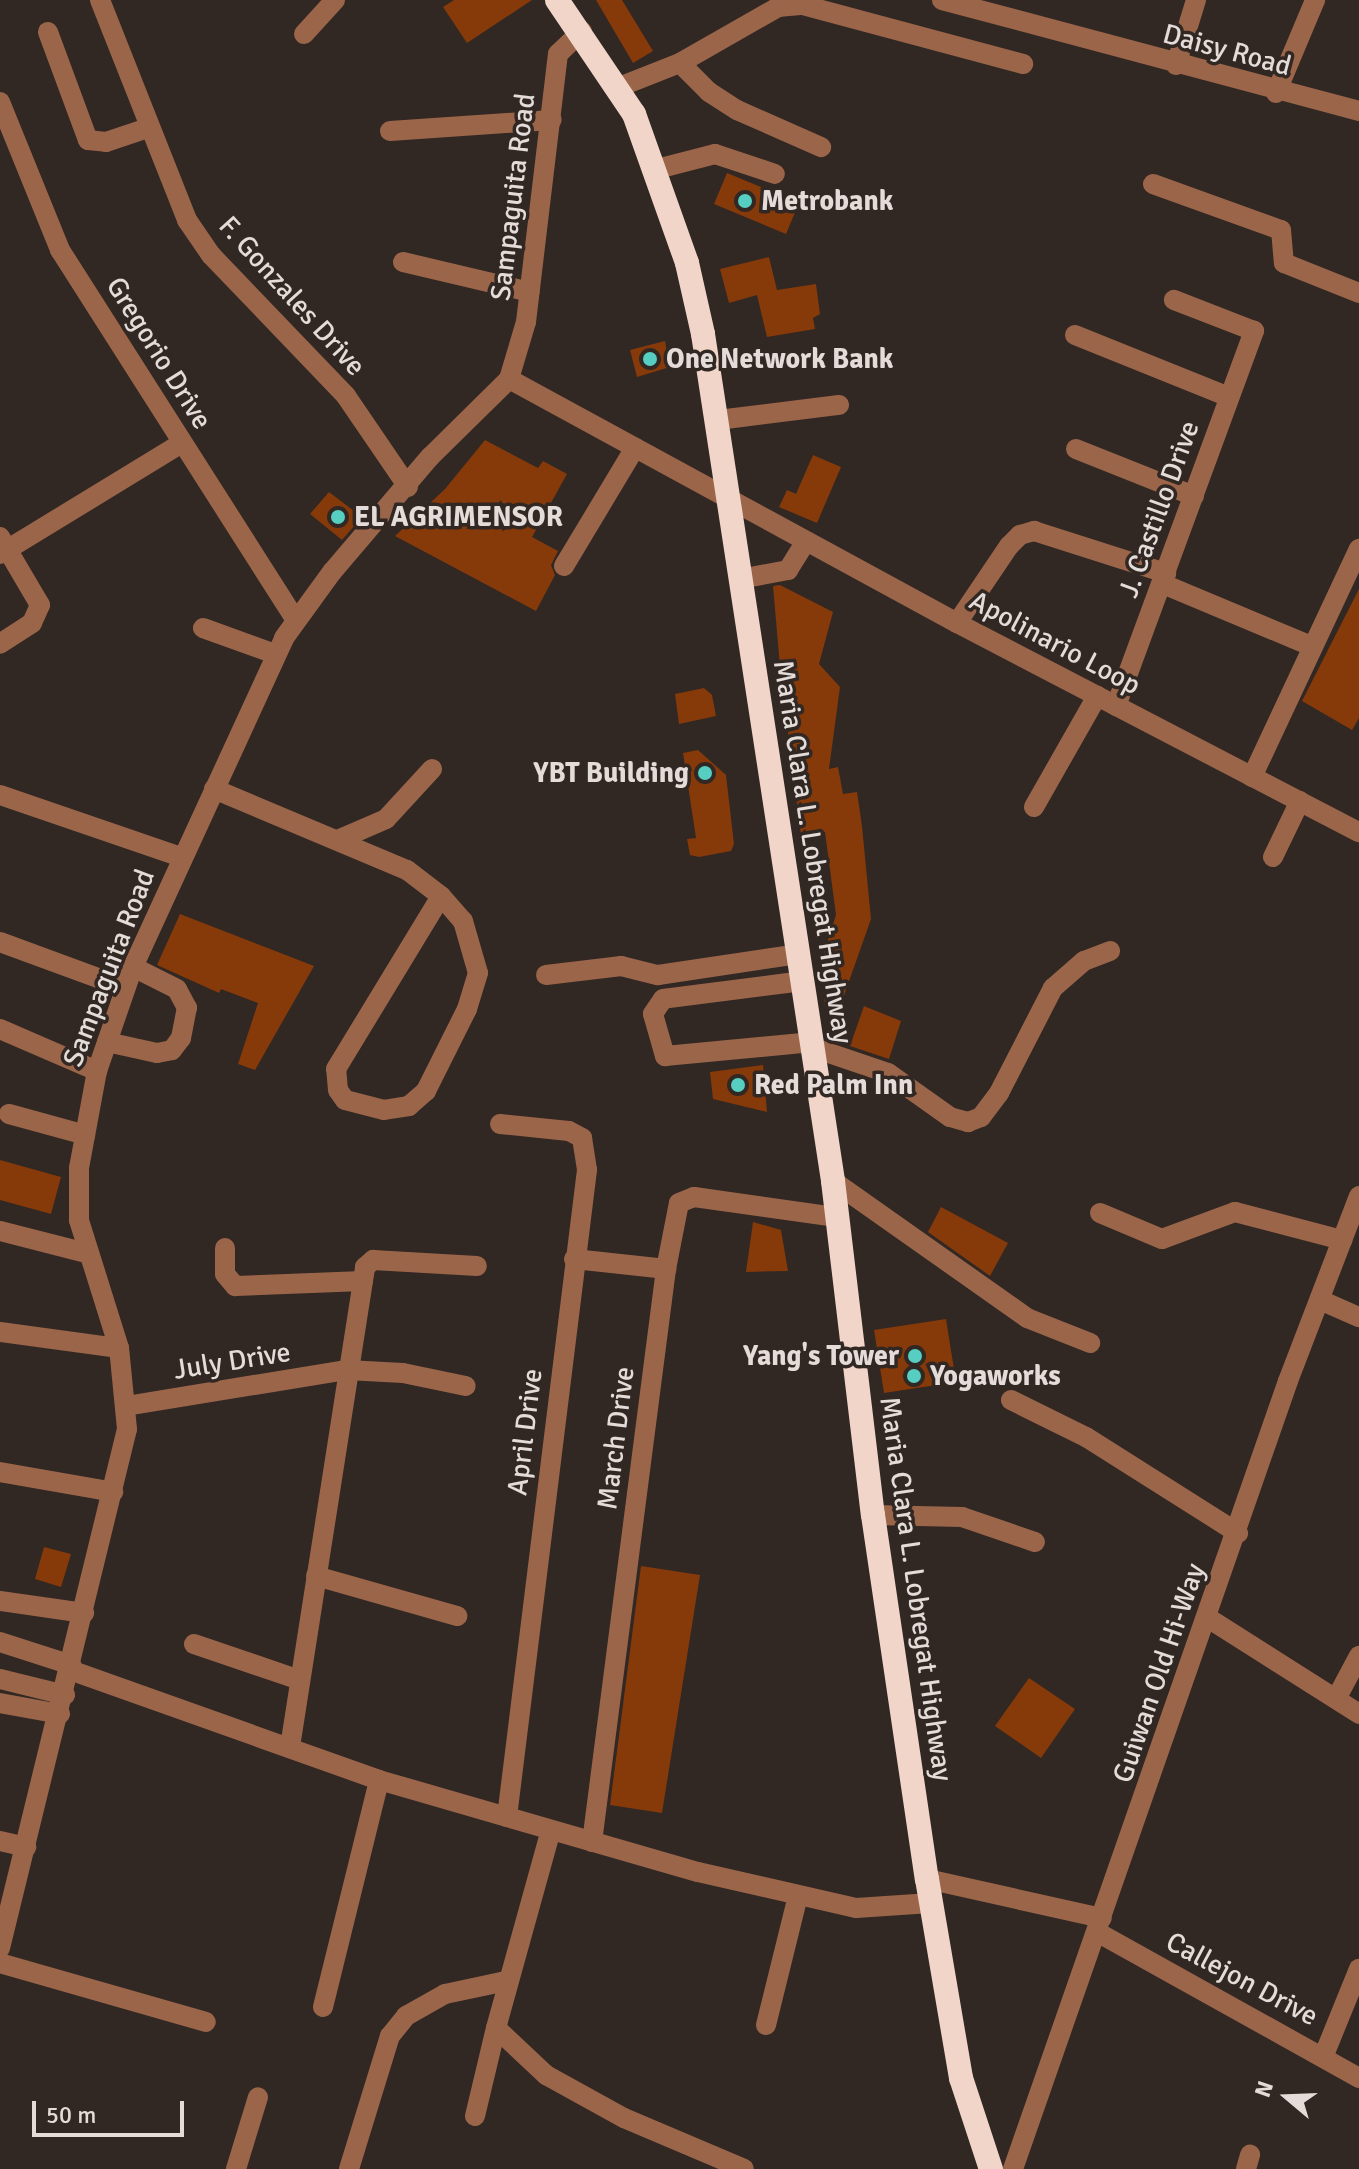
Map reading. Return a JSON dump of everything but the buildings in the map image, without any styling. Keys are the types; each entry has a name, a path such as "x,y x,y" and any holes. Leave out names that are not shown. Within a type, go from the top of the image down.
{"highway":[{"name":"Maria Clara L. Lobregat Highway","path":"557,0 619,87 657,169 687,263 718,420 727,499 813,1045 833,1181 873,1515 929,1891 961,2078 991,2169"}],"street":[{"name":"F. Gonzales Drive","path":"100,0 148,128 187,220 211,255 346,396 408,487"},
{"path":"304,34 335,0"},
{"name":"Daisy Road","path":"942,0 1276,93 1359,111"},
{"path":"1176,65 1196,0"},
{"path":"1276,93 1315,0"},
{"path":"619,87 680,63 778,7 803,5 1023,64"},
{"name":"Sampaguita Road","path":"0,1948 62,1705 127,1429 119,1348 86,1253 79,1220 85,1135 97,1071 133,967 275,654 296,620 430,457 509,379 530,292 558,54 582,31"},
{"path":"48,32 88,140 106,142 148,128"},
{"path":"680,63 709,92 737,110 821,147"},
{"name":"Gregorio Drive","path":"0,102 60,250 296,620"},
{"path":"390,131 552,120"},
{"path":"657,169 715,154 775,174"},
{"path":"1153,184 1281,230 1284,263 1359,293"},
{"path":"403,262 530,292"},
{"name":"J. Castillo Drive","path":"1116,706 1254,331 1174,300"},
{"path":"1075,335 1229,397"},
{"path":"509,379 727,499"},
{"path":"718,420 839,405"},
{"path":"0,644 32,623 40,605 3,547 182,443"},
{"path":"564,566 635,448"},
{"path":"1076,449 1194,496"},
{"name":"Apolinario Loop","path":"727,499 957,623 1359,832"},
{"path":"957,623 1009,546 1020,535 1034,531 1164,579 1311,646"},
{"path":"740,579 788,570 806,541"},
{"path":"1252,777 1359,549"},
{"path":"203,628 275,654"},
{"path":"1034,807 1097,696"},
{"path":"340,839 386,819 432,769"},
{"path":"214,789 340,839 407,870 441,896 463,921 478,973 467,1009 426,1091 409,1106 384,1110 345,1100 338,1090 336,1069 441,896"},
{"path":"0,795 181,857"},
{"path":"1273,857 1300,801"},
{"path":"0,942 125,988"},
{"path":"803,981 663,999 653,1014 665,1056 813,1045 888,1073 950,1117 968,1122 981,1117 999,1093 1053,988 1084,961 1110,951"},
{"path":"546,975 621,966 658,975 799,954"},
{"path":"107,1042 157,1053 172,1050 181,1038 187,1008 177,989 133,967"},
{"path":"0,1029 97,1071"},
{"path":"9,1114 85,1135"},
{"name":"April Drive","path":"500,1124 569,1131 582,1138 587,1170 507,1817"},
{"path":"833,1181 1027,1318 1090,1343"},
{"name":"Guiwan Old Hi-Way","path":"1013,2169 1359,1196"},
{"name":"March Drive","path":"592,1842 666,1269 677,1210 684,1199 837,1217"},
{"path":"1100,1213 1162,1239 1235,1212 1342,1240"},
{"path":"0,1231 86,1253"},
{"path":"225,1248 225,1274 235,1286 363,1281"},
{"path":"574,1259 666,1269"},
{"path":"290,1747 363,1281 373,1260 477,1266"},
{"path":"1320,1300 1359,1317"},
{"path":"0,1332 119,1348"},
{"name":"July Drive","path":"126,1406 347,1370 403,1373 466,1386"},
{"path":"1011,1400 1086,1437 1238,1533"},
{"path":"0,1472 113,1492"},
{"path":"873,1515 962,1517 1035,1542"},
{"path":"316,1576 457,1616"},
{"path":"0,1601 84,1613"},
{"path":"1208,1618 1359,1714"},
{"name":"Callejon Drive","path":"0,1642 379,1780 592,1842 798,1896 876,1910 929,1891 1099,1925 1359,2078"},
{"path":"194,1644 300,1680"},
{"path":"1336,1699 1359,1656"},
{"path":"0,1679 62,1705"},
{"path":"0,1703 62,1705"},
{"path":"323,2007 379,1780"},
{"path":"475,2116 506,1981 551,1830"},
{"path":"0,1841 26,1847"},
{"path":"766,2025 798,1896"},
{"path":"0,1963 206,2022"},
{"path":"1324,2055 1359,1969"},
{"path":"349,2169 390,2036 406,2016 445,1994 506,1981"},
{"path":"496,2028 546,2075 624,2118 744,2169"},
{"path":"236,2169 258,2097"}],"place":[{"name":"Metrobank","path":"745,201"},
{"name":"One Network Bank","path":"650,359"},
{"name":"EL AGRIMENSOR","path":"338,517"},
{"name":"YBT Building","path":"705,773"},
{"name":"Red Palm Inn","path":"738,1085"},
{"name":"Yang's Tower","path":"915,1356"},
{"name":"Yogaworks","path":"914,1376"}]}
